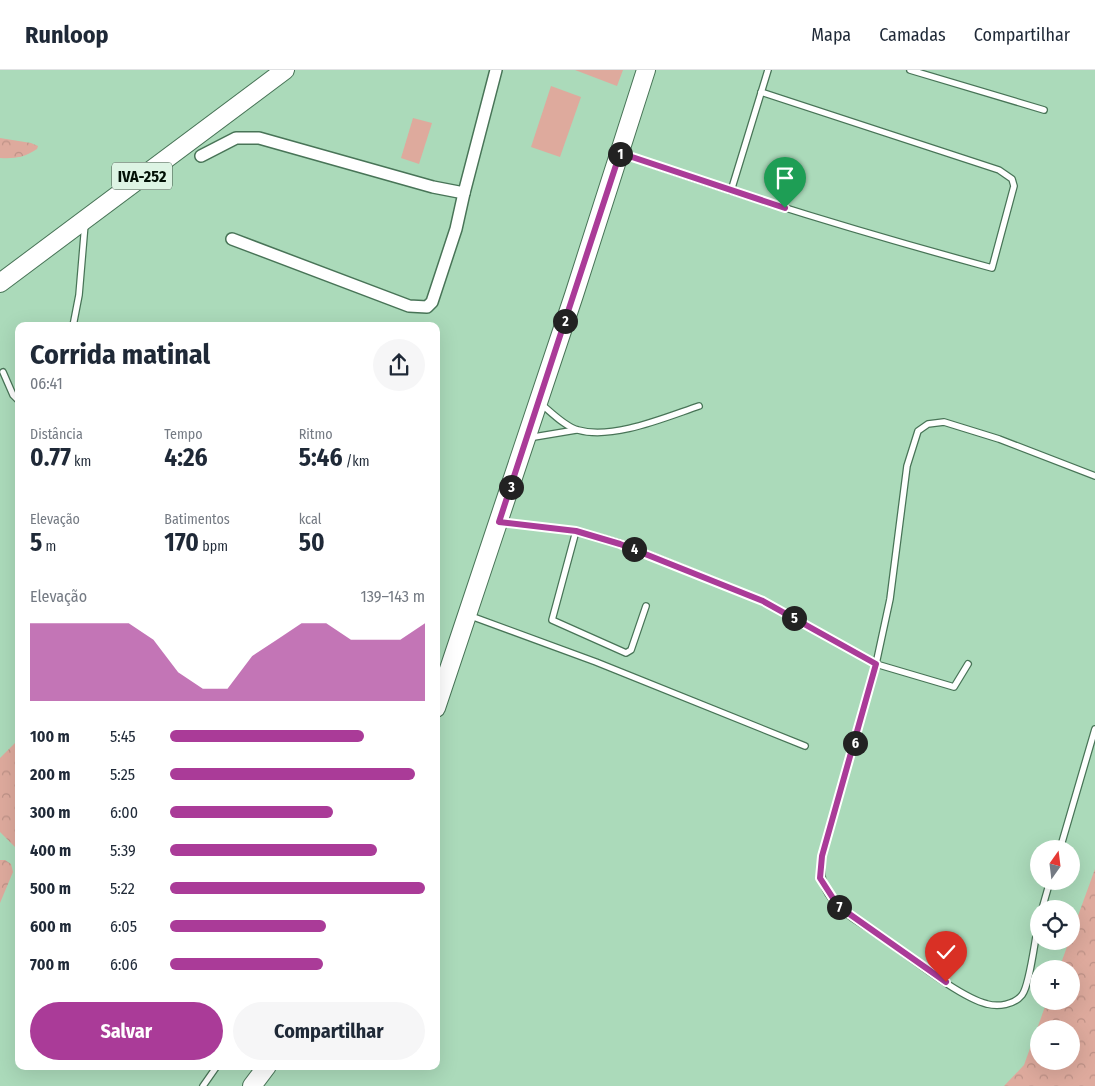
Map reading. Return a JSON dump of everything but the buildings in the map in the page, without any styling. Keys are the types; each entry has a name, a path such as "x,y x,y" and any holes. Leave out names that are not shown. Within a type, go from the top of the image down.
{"main road":[{"name":"IVA-252","path":"0,282 285,70"},
{"path":"440,696 499,522 646,70"},
{"path":"252,1086 264,1070"}],"street":[{"path":"232,239 409,306 427,306 432,302 456,229 496,70"},
{"path":"201,156 236,138 259,138 433,187 464,193"}],"lane":[{"path":"730,191 768,70"},
{"path":"910,70 1044,110"},
{"path":"620,153 730,191 894,242 992,268 1014,186 1012,179 999,170 761,92"},
{"path":"74,322 79,295 85,220"},
{"path":"3,372 15,397"},
{"path":"538,402 576,430"},
{"path":"526,438 576,430 633,428 699,406"},
{"path":"1032,950 1028,983 1021,996 1011,1003 988,1005 967,995 838,906 820,878 822,856 876,664 890,599 907,466 918,431 928,424 944,422 999,439 1095,476"},
{"path":"499,522 576,531 620,544 763,601 876,664 954,687 968,664"},
{"path":"576,531 552,620 626,653 631,650 646,606"},
{"path":"468,615 596,662 805,746"},
{"path":"1063,840 1095,729"},
{"path":"203,1086 214,1070"}],"green space":[{"path":"575,70 623,70 617,86"},
{"path":"551,86 581,97 560,157 531,147"},
{"path":"413,118 432,123 419,164 401,158"},
{"path":"0,138 38,146 37,149 24,156 0,158"},
{"path":"15,743 15,847 0,832 0,758"},
{"path":"0,860 5,860 11,864 13,872 0,903"},
{"path":"1095,869 1095,1086 1004,1086 1024,1065 1030,1048 1030,1070 1080,1070 1080,1020 1040,1020 1044,1010 1080,1010 1080,960 1062,960 1066,950 1080,950 1080,910"}],"route":[{"path":"785,208 620,153 499,522 576,531 620,544 763,601 876,664 832,828 822,856 820,878 838,906 946,982"}]}
